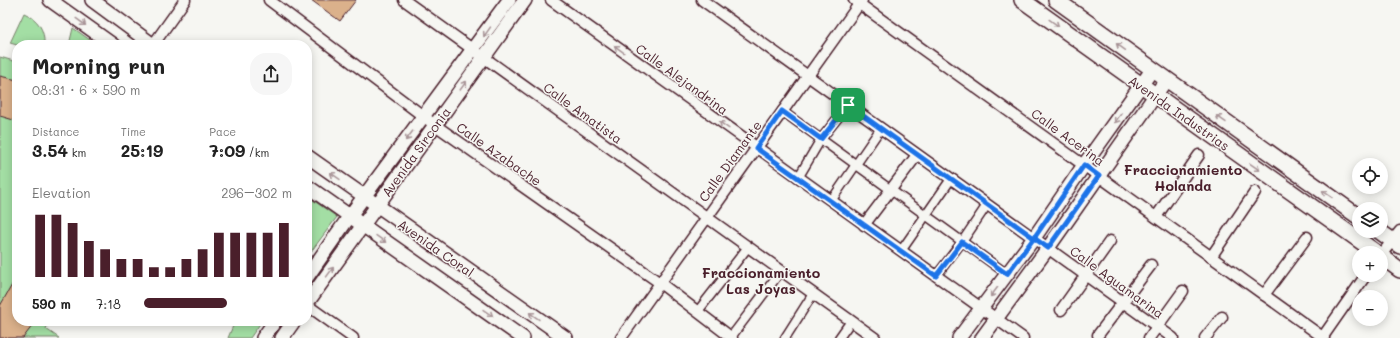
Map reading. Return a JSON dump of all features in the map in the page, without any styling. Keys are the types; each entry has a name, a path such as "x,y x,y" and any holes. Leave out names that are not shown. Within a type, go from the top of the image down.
{"main road":[{"name":"Avenida Industrias","path":"1022,0 1140,86 1367,246"},
{"name":"Avenida Industrias","path":"1056,0 1352,212"},
{"path":"1388,235 1398,239"},
{"path":"1388,261 1400,270"}],"street":[{"path":"50,0 106,40"},
{"path":"92,0 146,40"},
{"path":"157,40 185,0"},
{"name":"Calle Azabache","path":"269,0 435,125 660,283 732,338 781,271"},
{"name":"Calle Amatista","path":"404,0 875,338"},
{"name":"Avenida Sirconia","path":"312,297 435,125 479,54 509,0"},
{"name":"Avenida Sirconia","path":"312,269 349,216 424,116 525,0"},
{"name":"Calle Alejandrina","path":"551,0 1023,338"},
{"name":"Calle Aguamarina","path":"702,0 1173,338"},
{"name":"Calle Diamante","path":"620,338 808,76 858,1"},
{"name":"Calle Acerina","path":"858,1 1323,338"},
{"path":"959,338 1034,238 1152,70"},
{"path":"982,338 1048,248 1166,80"},
{"path":"798,178 821,139 848,105"},
{"path":"782,111 1007,274"},
{"path":"831,201 881,128"},
{"path":"864,225 917,155"},
{"path":"1156,217 1199,155"},
{"name":"Avenida Coral","path":"312,160 566,338"},
{"path":"901,251 951,179"},
{"name":"Avenida Coral","path":"312,190 523,338"},
{"path":"1211,256 1255,192"},
{"path":"936,276 962,242 987,205"},
{"path":"1264,295 1307,237"},
{"path":"1388,248 1398,239"},
{"path":"1061,310 1110,241"},
{"path":"698,311 748,247"},
{"path":"1098,335 1151,265"},
{"path":"1323,338 1361,282"},
{"path":"1149,338 1182,291"},
{"path":"785,338 813,294"},
{"path":"312,308 353,338"},
{"path":"1205,338 1222,317"},
{"path":"838,338 851,321"},
{"path":"263,338 271,326"},
{"path":"282,338 290,326"}],"green space":[{"path":"24,13 33,18 42,30 44,40 12,40 12,44 10,43"},
{"path":"73,28 90,40 70,40"},
{"path":"0,57 12,61 12,326 47,326 46,329 59,338 0,338"},
{"path":"312,200 337,217 312,250"},
{"path":"233,326 258,326 250,338 228,338"}],"building":[{"path":"311,0 356,0 340,21"},
{"path":"0,76 12,79 12,120 0,116"},
{"path":"12,285 12,326 32,326 23,338 0,338 0,306"}],"district":[{"name":"Fraccionamiento Holanda","path":"1183,178"},
{"name":"Fraccionamiento Las Joyas","path":"761,282"}],"route":[{"path":"848,105 821,139 782,111 756,148 936,276 962,242 1007,274 1034,238 1048,248 1099,176 1084,165 1034,238 848,105"}]}
